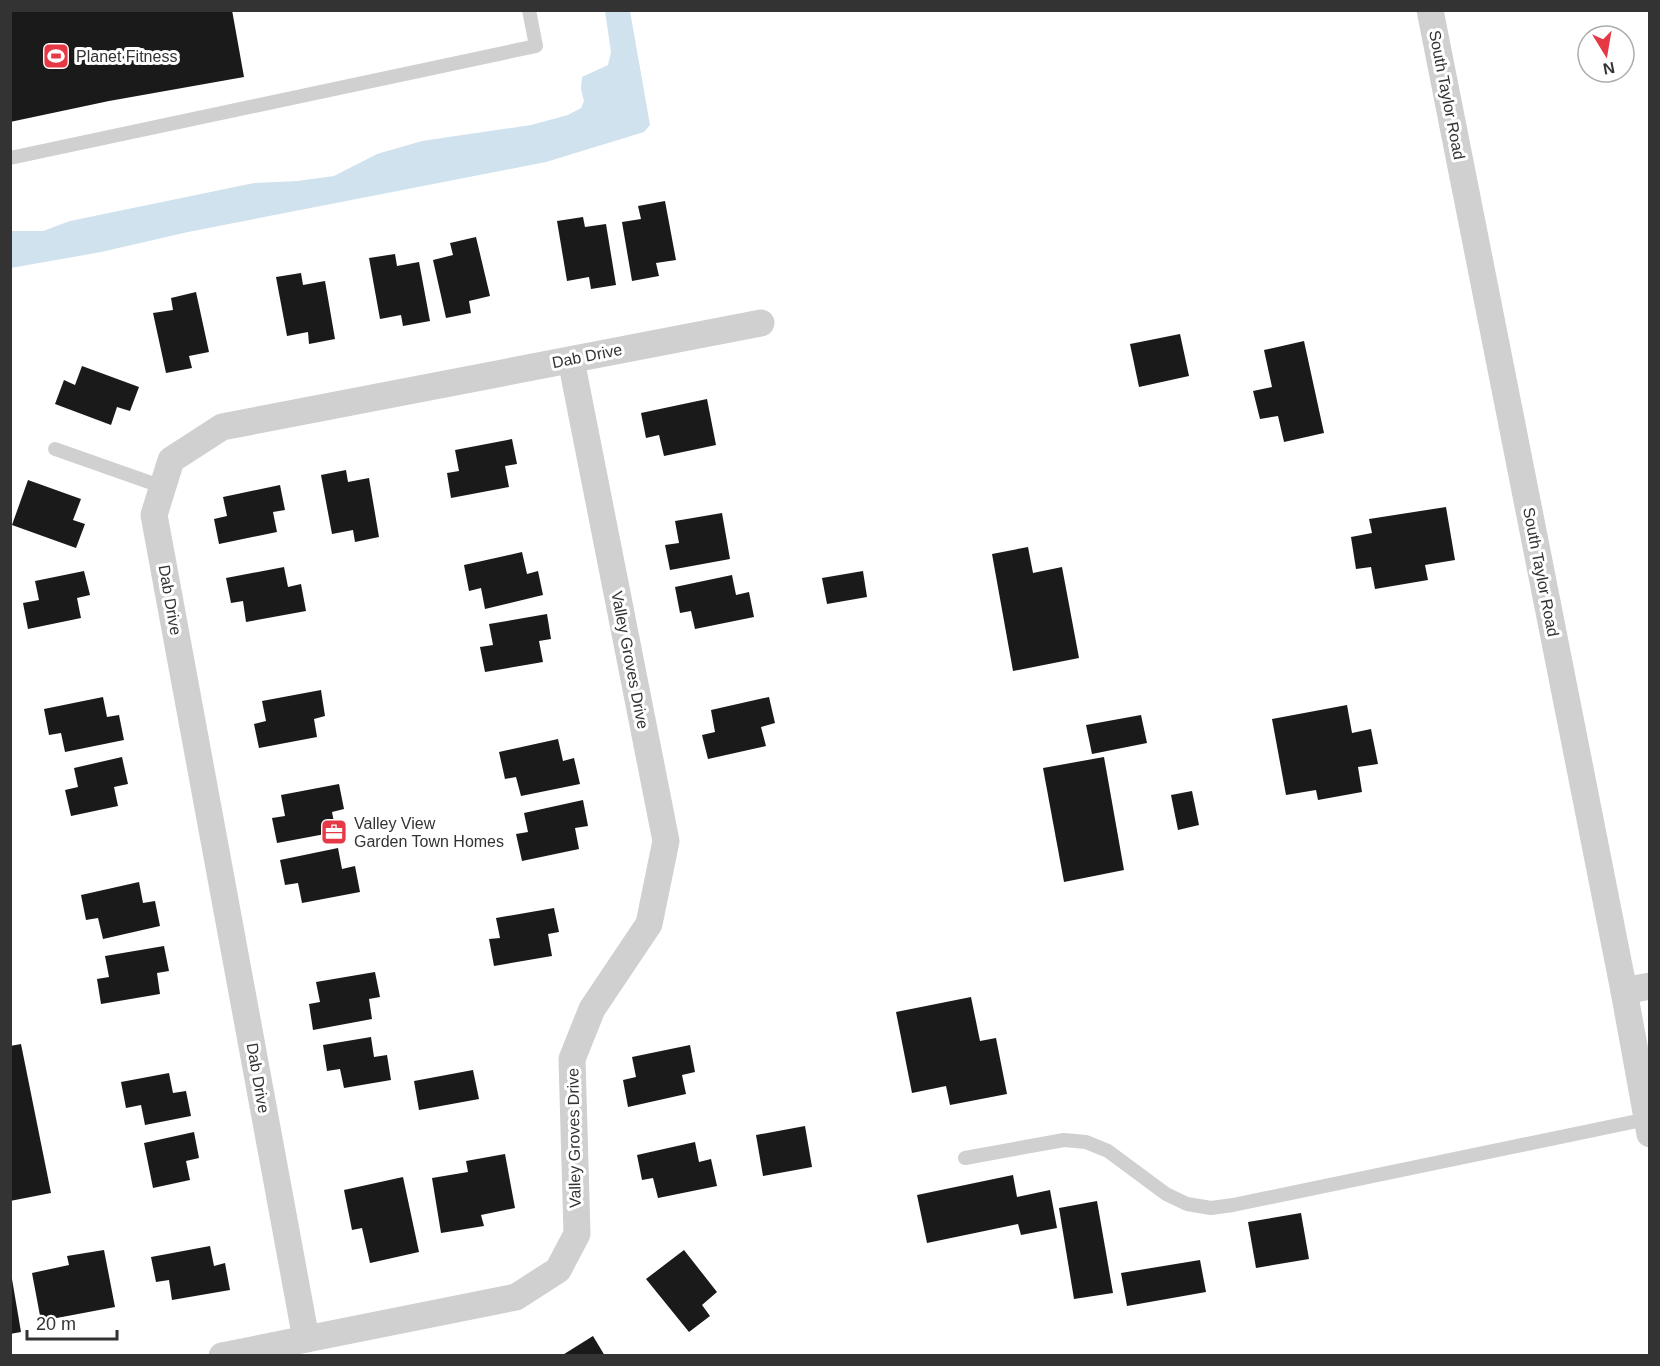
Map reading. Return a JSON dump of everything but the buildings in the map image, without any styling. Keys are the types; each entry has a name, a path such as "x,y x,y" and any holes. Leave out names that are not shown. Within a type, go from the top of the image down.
{"street":[{"name":"South Taylor Road","path":"1430,10 1637,988 1648,1127"},
{"name":"Dab Drive","path":"306,1340 154,515 171,460 222,427 760,323"},
{"name":"Valley Groves Drive","path":"222,1356 516,1297 558,1270 577,1234 572,1059 592,1009 650,924 666,841 571,360"}],"lane":[{"path":"10,158 536,46 529,10"},
{"path":"55,449 163,487"},
{"path":"965,1158 1064,1140 1086,1142 1107,1151 1166,1194 1187,1204 1211,1208 1648,1127"}],"water":[{"path":"605,11 630,11 650,125 644,132 546,162 11,268 11,231 43,231 70,221 254,183 334,176 377,154 422,141 531,125 568,115 581,108 584,101 581,89 582,77 608,65 611,52"}],"place":[{"name":"Planet Fitness","path":"56,56"},
{"name":"Valley View Garden Town Homes","path":"334,832"}]}
